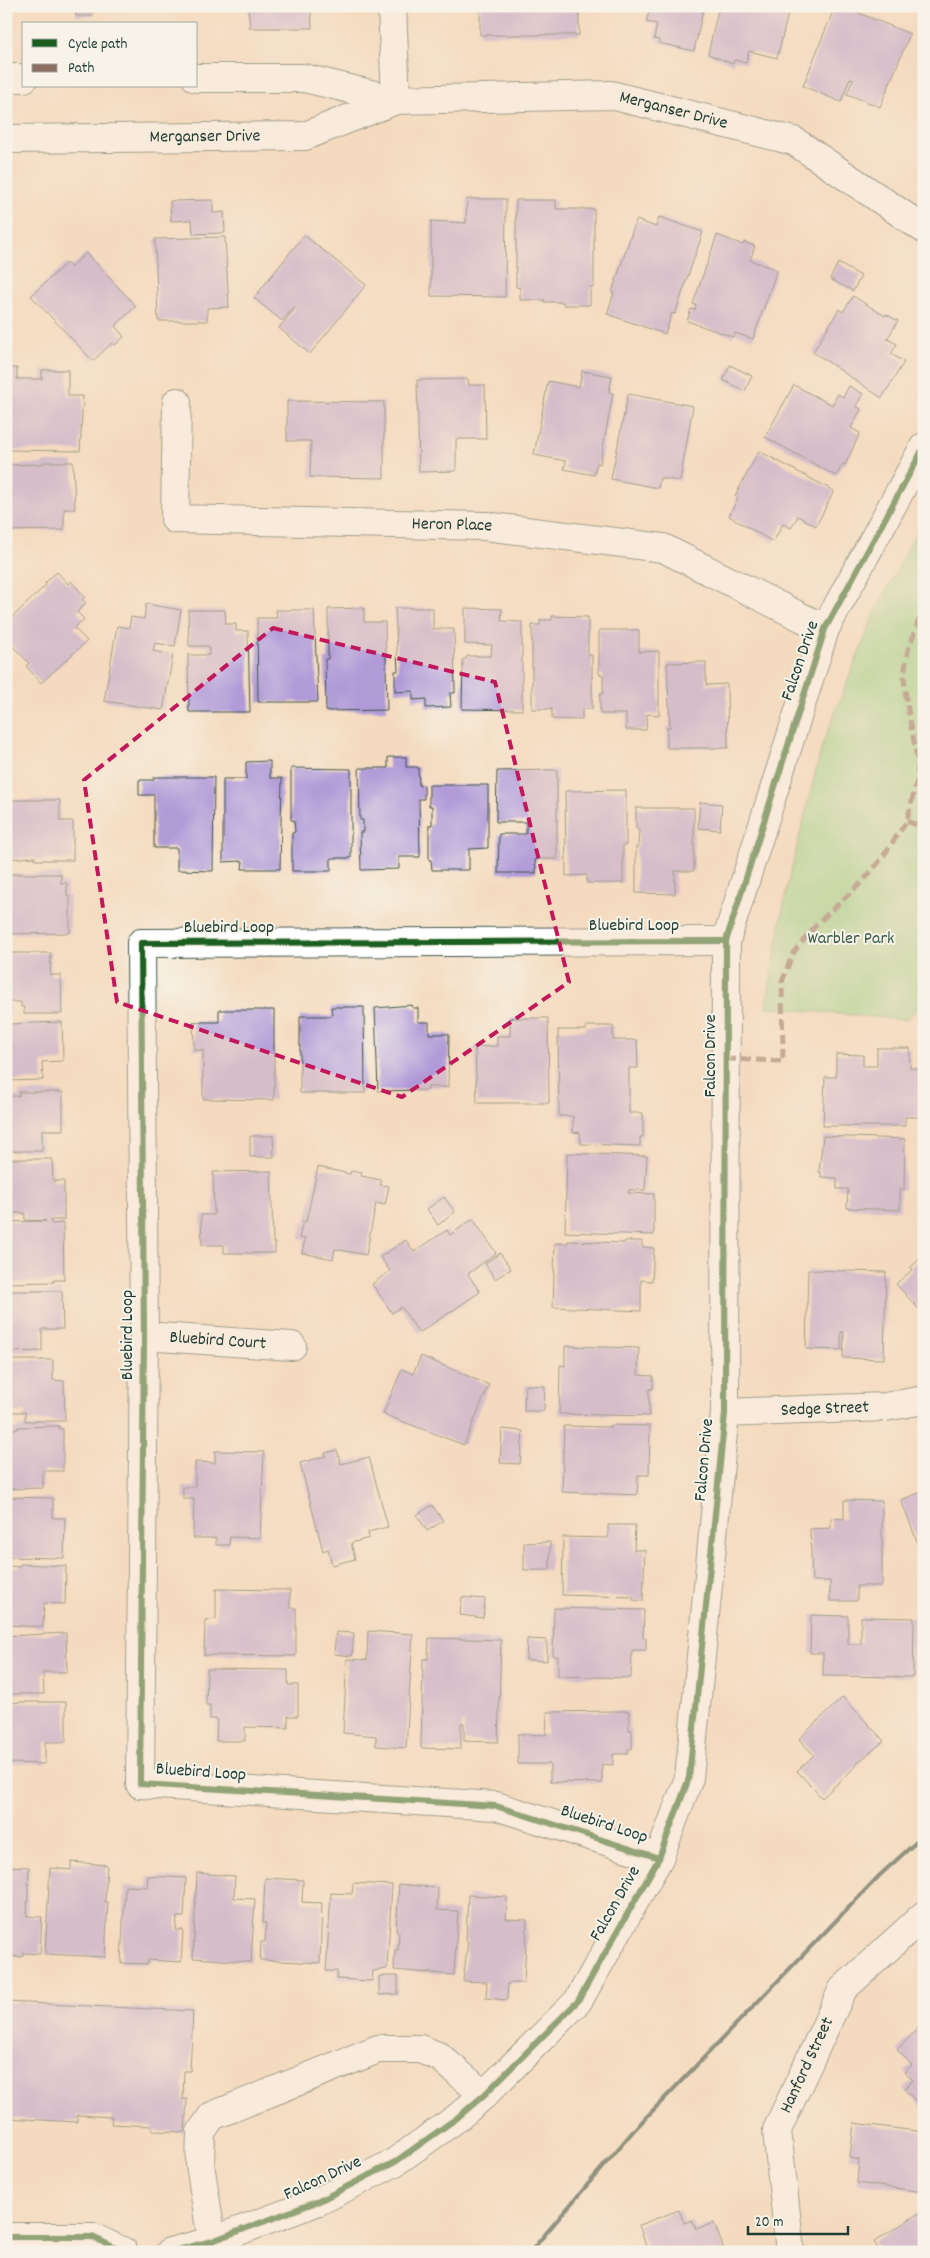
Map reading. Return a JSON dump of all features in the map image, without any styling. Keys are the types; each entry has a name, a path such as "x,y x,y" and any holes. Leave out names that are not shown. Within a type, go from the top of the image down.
{"street":[{"path":"392,6 396,100"},
{"path":"6,78 22,78"},
{"name":"Merganser Drive","path":"198,78 304,78 396,100 611,95 794,141 924,229"},
{"name":"Merganser Drive","path":"6,139 305,136 396,100"},
{"name":"Heron Place","path":"177,402 175,519 485,526 663,548 825,629"},
{"name":"Falcon Drive","path":"170,2252 212,2241 319,2201 395,2162 457,2118 484,2095 578,2001 659,1858 689,1778 724,1413 726,941 825,629 924,447"},
{"name":"Bluebird Loop","path":"659,1858 496,1806 140,1784 144,1336 141,943 726,941"},
{"name":"Bluebird Court","path":"144,1336 292,1346"},
{"name":"Sedge Street","path":"724,1413 885,1407 924,1400"},
{"name":"Hanford Street","path":"790,2252 777,2130 842,1989 924,1915"},
{"path":"212,2241 200,2164 201,2132 212,2116 378,2049 420,2049 440,2057 484,2095"},
{"path":"6,2237 92,2237 124,2252"}],"highlighted area":[{"path":"273,628 495,682 569,982 402,1097 117,1002 84,780"}],"green space":[{"name":"Warbler Park","path":"924,517 924,1003 906,1020 766,1007 787,887 822,746 874,615"}],"building":[{"path":"76,6 92,6 93,16 76,16"},
{"path":"248,6 311,6 312,28 250,28"},
{"path":"480,6 579,6 579,35 480,35"},
{"path":"629,6 704,6 694,51 659,43 659,40 654,39 657,24 646,22 649,12"},
{"path":"719,6 790,6 777,58 749,51 746,63 734,60 733,64 708,54"},
{"path":"835,6 842,6 910,34 880,107 847,94 853,79 850,78 841,102 803,86"},
{"path":"467,199 506,199 505,297 431,296 431,221 466,223"},
{"path":"213,200 213,213 224,212 225,233 193,234 192,220 171,221 170,201"},
{"path":"516,200 556,200 556,209 594,209 594,287 590,287 590,305 564,305 563,302 520,300 520,288 516,287"},
{"path":"659,217 703,232 675,314 672,313 665,334 607,314 614,293 612,292 636,220 656,227"},
{"path":"304,235 366,285 310,354 279,328 294,307 282,321 254,298"},
{"path":"717,235 743,245 744,242 755,246 750,260 777,270 753,339 735,333 733,337 687,321 691,309 695,310 696,305 693,304"},
{"path":"225,237 229,307 207,308 207,321 158,321 155,239"},
{"path":"86,253 136,306 115,326 124,337 115,345 112,343 93,361 31,296 66,263 71,267"},
{"path":"838,263 861,276 853,291 830,279"},
{"path":"853,296 885,316 886,314 898,321 887,339 897,344 891,354 904,362 882,398 813,352 839,309 843,312"},
{"path":"730,365 752,376 745,391 723,380"},
{"path":"6,368 17,368 17,379 42,379 42,370 68,370 68,396 83,396 80,451 6,450"},
{"path":"582,371 612,376 609,392 613,393 600,464 597,463 594,475 564,469 566,461 534,455 548,381 579,387"},
{"path":"468,379 469,385 485,385 486,439 456,439 456,471 419,472 417,380"},
{"path":"794,385 832,405 838,394 843,397 849,386 863,394 856,406 861,409 851,428 860,433 845,465 843,464 836,476 765,437"},
{"path":"628,394 693,406 680,481 660,478 658,488 611,479"},
{"path":"287,401 384,402 384,478 310,477 311,441 287,441"},
{"path":"759,451 834,491 816,526 798,516 791,528 783,524 773,542 729,516 738,498 735,496"},
{"path":"43,462 73,462 75,509 64,509 64,530 6,531 6,465 43,464"},
{"path":"57,572 68,584 71,581 85,597 82,600 86,603 77,612 84,619 74,628 87,641 41,683 26,666 29,663 6,639 6,623"},
{"path":"146,604 181,610 175,646 155,643 153,651 173,655 163,710 104,701 117,626 129,628 131,617 144,619"},
{"path":"364,608 364,622 385,622 387,710 326,711 325,659 328,659 328,609"},
{"path":"395,608 433,608 433,629 454,629 455,693 450,693 451,707 426,708 426,699 413,700 413,691 395,692 395,671 398,671"},
{"path":"465,608 502,609 501,621 522,622 522,710 462,709 463,659 466,659 467,656 491,656 492,645 465,644"},
{"path":"188,610 225,610 226,624 236,624 236,631 248,631 250,712 189,712 188,655 209,655 209,646 189,646"},
{"path":"276,610 314,610 318,702 258,702 257,618 277,618"},
{"path":"552,616 588,617 588,655 592,655 592,709 582,709 582,720 552,719 552,709 532,709 532,625 540,625 540,620 552,620"},
{"path":"599,630 639,630 639,652 659,651 659,715 647,714 646,730 626,730 626,714 600,714 600,694 603,694 603,675 599,674"},
{"path":"706,662 706,685 727,684 728,748 667,748 667,727 670,727 667,663"},
{"path":"388,757 406,757 406,767 418,767 419,786 424,785 424,799 419,799 420,857 399,857 399,869 361,870 360,832 363,832 363,820 360,820 359,768 388,768"},
{"path":"270,761 270,778 282,778 280,869 242,869 243,861 223,862 223,779 246,779 246,762"},
{"path":"291,768 351,769 351,858 331,858 331,871 292,871 292,833 295,832 294,820 291,820"},
{"path":"557,770 557,859 535,859 536,873 498,873 499,834 526,834 526,822 496,822 497,771"},
{"path":"154,777 214,777 213,871 177,870 177,848 154,848 154,795 139,795 139,780 154,780"},
{"path":"429,785 488,785 488,848 469,849 469,870 432,870 431,860 429,860 429,825 432,825 432,806 429,806"},
{"path":"626,790 626,845 623,845 623,883 587,883 587,875 566,876 565,791"},
{"path":"6,800 60,800 60,821 73,821 73,860 35,860 35,857 6,859"},
{"path":"700,802 722,804 720,830 698,828"},
{"path":"636,808 694,808 694,871 675,871 675,894 636,893 636,847 638,847 639,829 636,829"},
{"path":"6,874 61,874 61,883 67,883 67,896 70,896 70,933 6,934"},
{"path":"6,953 51,953 50,975 61,975 62,1014 24,1014 24,1007 21,1007 21,1002 9,1002 10,1013 6,1014"},
{"path":"412,1005 413,1008 418,1008 418,1022 429,1022 429,1034 449,1034 448,1087 428,1087 428,1090 378,1091 375,1008"},
{"path":"331,1007 364,1007 365,1093 300,1093 300,1016 332,1016"},
{"path":"219,1010 274,1010 274,1100 203,1099 203,1050 194,1050 193,1022 219,1022"},
{"path":"510,1018 548,1018 549,1103 477,1103 475,1047 497,1046 497,1036 510,1036"},
{"path":"62,1022 63,1061 42,1062 43,1080 6,1081 6,1024"},
{"path":"586,1026 613,1026 613,1040 637,1040 638,1068 629,1068 629,1113 643,1113 643,1137 640,1137 640,1146 581,1144 580,1132 573,1133 573,1116 559,1116 558,1030 586,1030"},
{"path":"877,1048 910,1048 910,1068 924,1068 924,1117 905,1117 905,1126 823,1126 825,1077 836,1077 836,1054 863,1055 863,1066 877,1066"},
{"path":"19,1092 63,1092 63,1130 42,1130 42,1151 6,1151 6,1096 19,1096"},
{"path":"250,1136 273,1136 274,1157 250,1157"},
{"path":"823,1136 905,1139 904,1190 900,1190 900,1210 847,1208 848,1189 837,1189 837,1178 821,1177 821,1172 819,1172"},
{"path":"567,1153 647,1156 645,1190 629,1190 628,1193 654,1194 654,1235 565,1232"},
{"path":"6,1159 52,1159 53,1181 64,1181 64,1220 51,1220 51,1224 63,1223 64,1280 6,1283 6,1222 46,1221 25,1220 25,1213 11,1213 11,1221 6,1221"},
{"path":"318,1167 350,1174 351,1171 362,1173 361,1176 381,1180 380,1185 389,1186 385,1205 376,1203 366,1255 335,1249 333,1259 302,1253 305,1239 299,1238 303,1221 306,1222"},
{"path":"271,1171 273,1243 275,1243 275,1253 224,1253 224,1245 202,1245 201,1215 214,1215 213,1172"},
{"path":"444,1197 455,1212 438,1225 427,1209"},
{"path":"473,1219 496,1253 468,1274 480,1292 419,1333 401,1307 392,1313 372,1284 390,1271 380,1257 406,1240 414,1252 447,1230 450,1235"},
{"path":"568,1241 624,1243 625,1241 642,1241 642,1247 654,1248 652,1281 641,1280 641,1311 553,1307 555,1243 567,1244"},
{"path":"500,1253 511,1269 495,1279 485,1263"},
{"path":"924,1255 924,1315 896,1284 912,1270 910,1268"},
{"path":"808,1270 886,1272 884,1359 843,1358 844,1332 841,1332 841,1350 806,1349"},
{"path":"6,1291 62,1291 63,1329 42,1329 42,1351 6,1352"},
{"path":"565,1346 639,1348 638,1375 653,1376 653,1389 649,1389 649,1416 559,1414 560,1365 565,1366"},
{"path":"421,1356 489,1385 464,1445 383,1414 402,1369 413,1374"},
{"path":"6,1360 53,1360 53,1380 64,1381 65,1421 25,1421 25,1412 12,1412 11,1420 6,1420"},
{"path":"525,1385 545,1386 544,1411 524,1411"},
{"path":"611,1425 650,1426 649,1475 638,1475 637,1495 562,1492 564,1426 611,1427"},
{"path":"59,1426 59,1429 63,1429 63,1471 43,1471 43,1488 6,1489 6,1430 18,1429 18,1427"},
{"path":"502,1429 523,1431 520,1464 500,1463"},
{"path":"337,1450 341,1464 369,1457 388,1527 368,1532 369,1538 351,1543 355,1559 332,1565 328,1549 323,1551 300,1463 326,1456 325,1453"},
{"path":"215,1451 264,1452 260,1538 230,1537 229,1545 216,1545 216,1538 193,1538 194,1499 183,1499 183,1487 195,1487 195,1462 215,1463"},
{"path":"924,1491 924,1559 901,1500"},
{"path":"6,1497 53,1498 53,1518 65,1518 64,1558 6,1557"},
{"path":"844,1500 882,1501 882,1586 857,1586 857,1601 830,1601 830,1581 812,1581 810,1529 831,1528 831,1518 844,1519"},
{"path":"432,1505 443,1521 427,1531 417,1515"},
{"path":"608,1525 635,1525 634,1550 645,1550 643,1601 633,1600 633,1597 562,1595 563,1537 608,1538"},
{"path":"550,1542 550,1570 524,1570 524,1543"},
{"path":"20,1564 66,1566 65,1604 44,1603 43,1627 6,1625 6,1566 20,1567"},
{"path":"216,1589 290,1590 290,1608 296,1608 296,1656 204,1655 205,1620 216,1619"},
{"path":"462,1597 485,1599 483,1618 460,1615"},
{"path":"554,1608 644,1610 643,1638 646,1638 646,1650 632,1650 631,1678 558,1676 558,1656 553,1656"},
{"path":"811,1615 848,1616 848,1644 861,1644 861,1617 914,1618 913,1677 823,1676 823,1653 810,1653"},
{"path":"368,1631 413,1634 406,1748 376,1746 376,1736 343,1733 347,1659 367,1660"},
{"path":"336,1632 354,1633 352,1656 334,1654"},
{"path":"66,1633 67,1672 43,1672 44,1694 6,1694 6,1636"},
{"path":"429,1638 501,1640 498,1742 464,1741 464,1723 461,1723 461,1749 421,1748 423,1659 428,1659"},
{"path":"527,1639 547,1640 547,1661 526,1660"},
{"path":"207,1669 288,1670 288,1685 298,1685 298,1716 288,1716 288,1728 245,1727 245,1741 216,1741 217,1719 210,1719 210,1705 206,1705"},
{"path":"843,1697 884,1741 856,1764 822,1798 797,1771 814,1755 799,1739"},
{"path":"66,1702 66,1742 45,1742 45,1764 6,1763 6,1703"},
{"path":"629,1711 632,1749 628,1749 628,1754 613,1754 613,1765 602,1764 602,1783 550,1782 550,1764 518,1764 518,1734 546,1735 547,1712"},
{"path":"71,1862 107,1865 105,1902 108,1902 105,1957 45,1954 50,1868 71,1870"},
{"path":"6,1866 29,1867 27,1916 42,1917 40,1954 23,1953 23,1957 6,1956"},
{"path":"197,1873 235,1876 234,1898 255,1899 251,1962 193,1958"},
{"path":"148,1876 186,1878 184,1917 177,1917 176,1930 183,1930 181,1962 148,1960 148,1964 121,1963 125,1886 147,1887"},
{"path":"265,1878 303,1880 302,1902 322,1903 320,1963 260,1960 261,1942 265,1942 266,1923 263,1923"},
{"path":"353,1883 392,1885 387,1969 373,1971 372,1981 337,1979 337,1971 326,1971 331,1893 352,1894"},
{"path":"399,1884 438,1888 437,1910 458,1911 454,1975 394,1970 395,1950 398,1950 399,1932 396,1932"},
{"path":"468,1895 507,1897 506,1919 527,1920 524,1983 508,1983 507,2000 486,1998 487,1982 463,1981 468,1941 466,1941"},
{"path":"379,1976 398,1976 398,1994 379,1995"},
{"path":"6,2002 193,2011 190,2071 184,2071 183,2099 187,2099 185,2132 152,2131 152,2126 111,2124 112,2117 77,2115 77,2122 6,2118"},
{"path":"922,2024 924,2025 924,2109 904,2089 913,2080 904,2072 912,2065 897,2050"},
{"path":"854,2123 924,2132 924,2192 857,2183 859,2160 850,2158"},
{"path":"679,2210 684,2223 692,2220 696,2229 714,2223 725,2252 646,2252 644,2247 646,2246 639,2225"},
{"path":"924,2210 924,2252 880,2252 874,2242"}],"railway":[{"path":"530,2252 635,2129 880,1875 924,1835"}],"marked path":[{"path":"726,1059 783,1061 782,982 793,953 817,924 864,880 882,858 907,821 917,780 918,763 906,699 904,675 908,650 918,622 924,613"},
{"path":"907,821 919,826 924,831"}],"cycle path":[{"path":"170,2252 212,2241 319,2201 395,2162 457,2118 484,2095 578,2001 659,1858 689,1778 725,1413 726,941 825,629 924,447"},
{"path":"659,1858 496,1806 140,1784 144,1336 141,943 726,941"},
{"path":"6,2237 92,2237 124,2252"}]}
